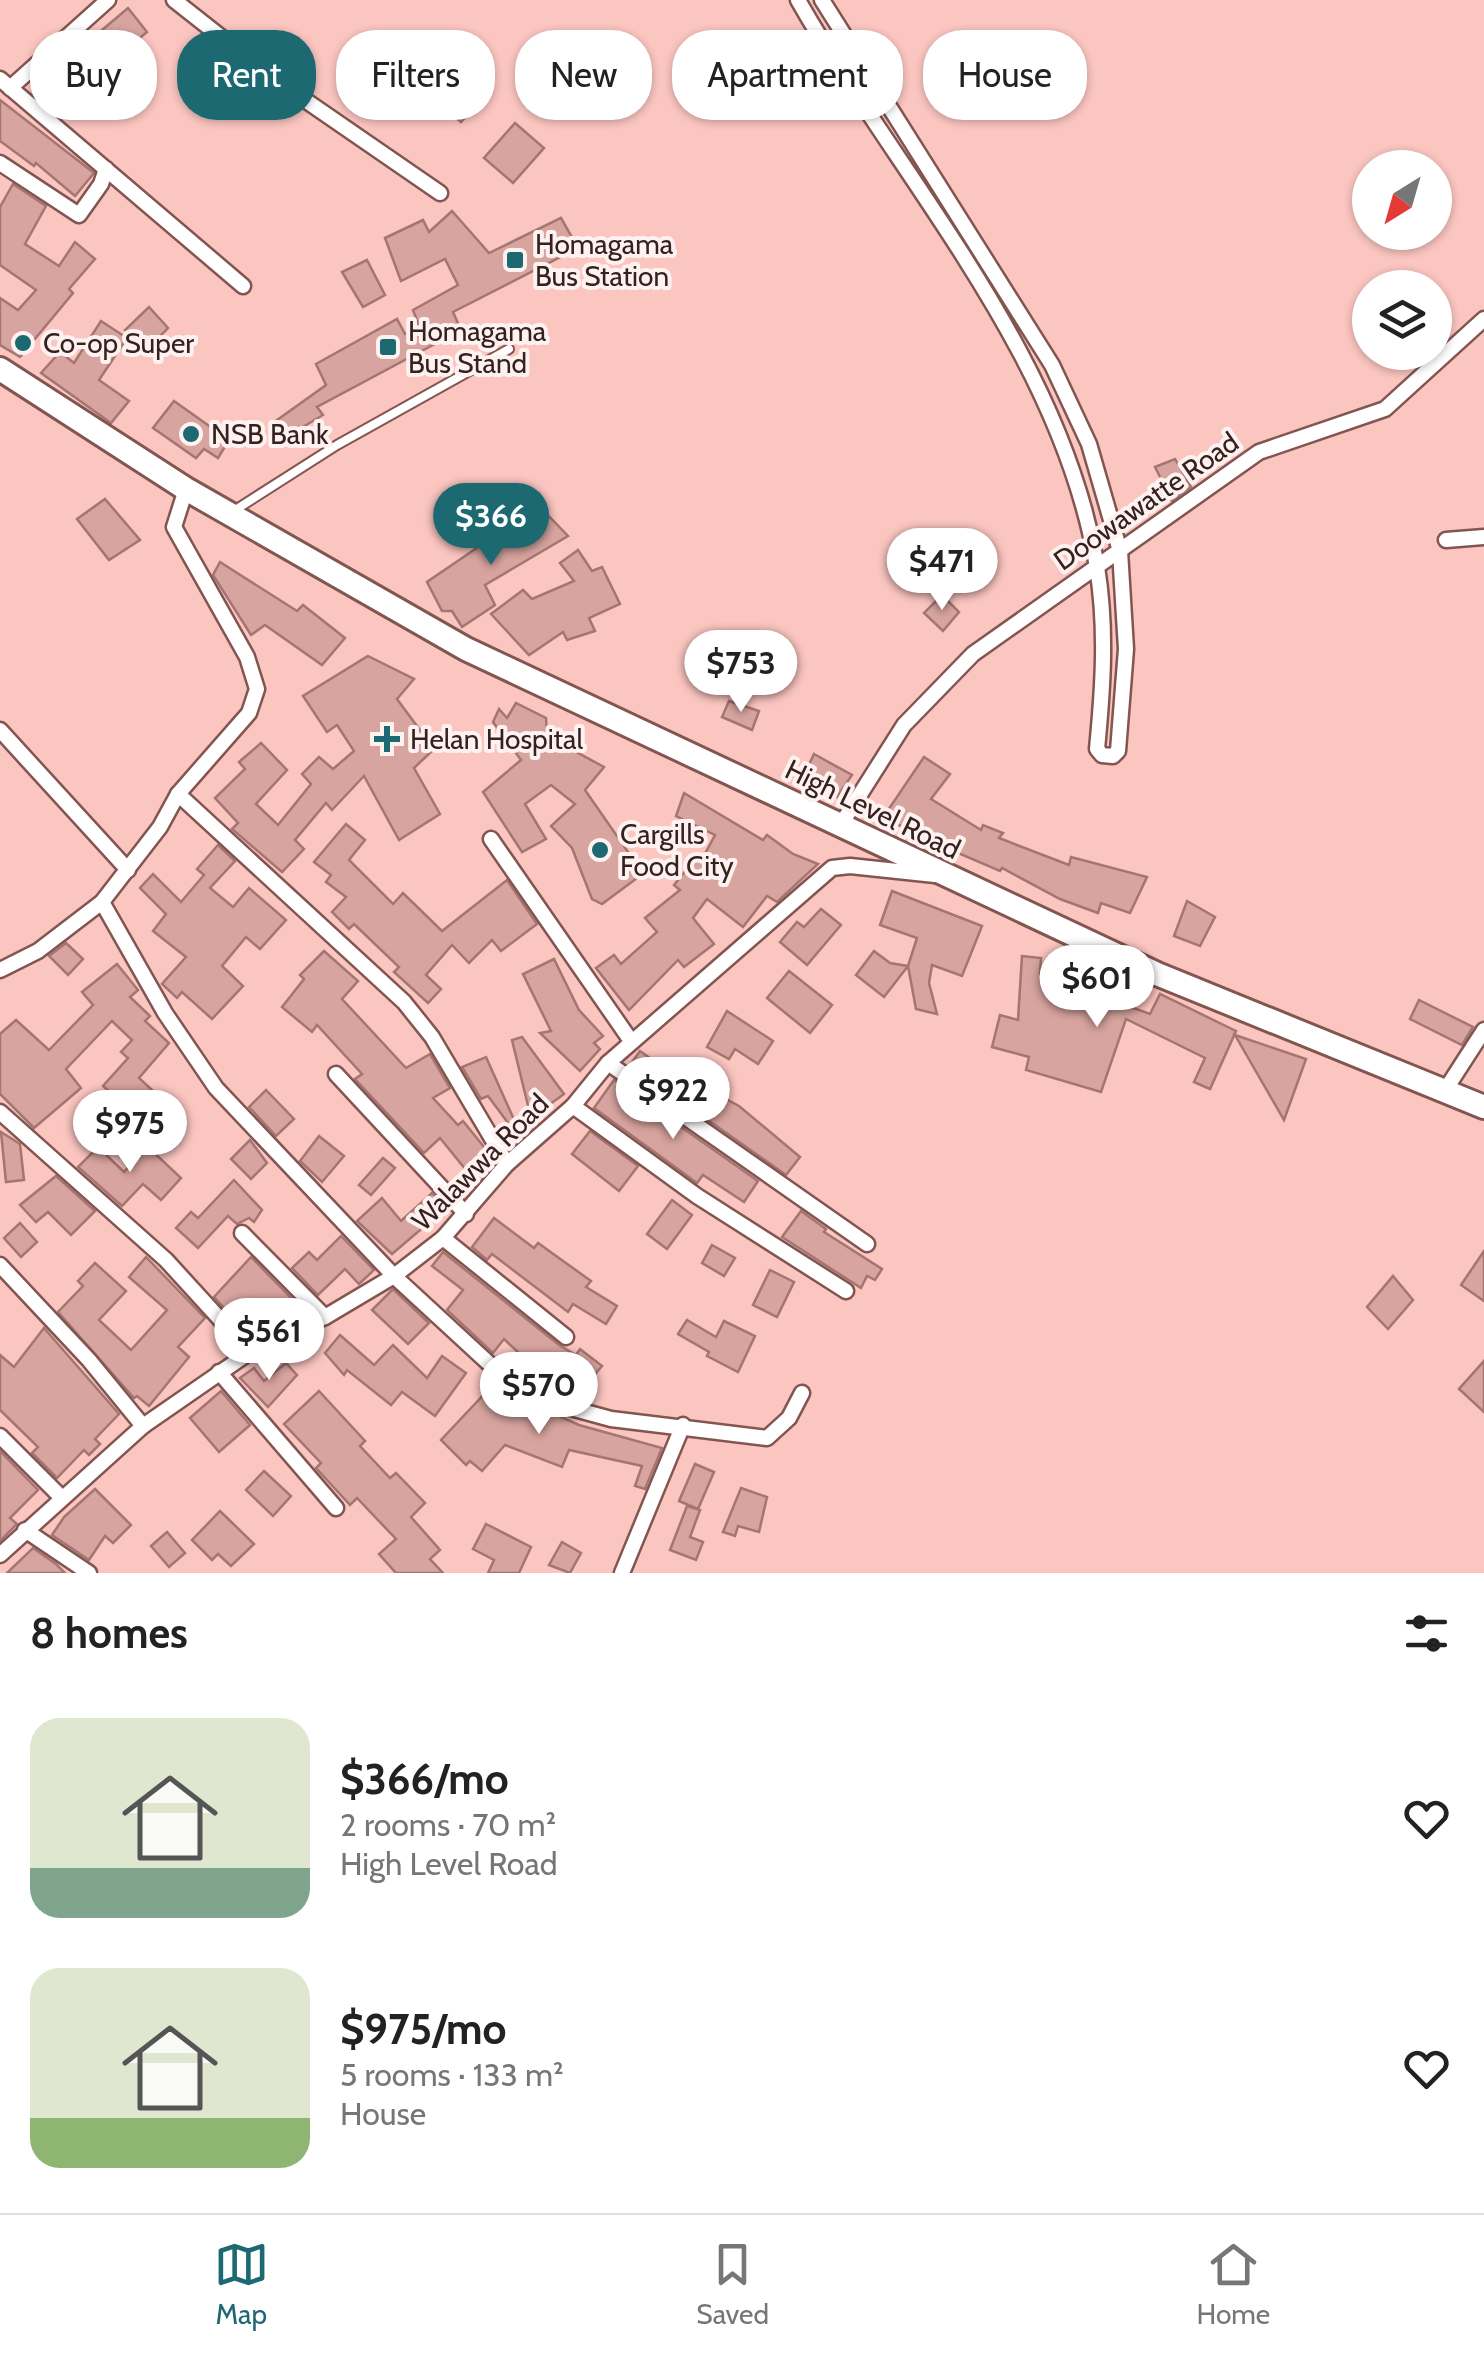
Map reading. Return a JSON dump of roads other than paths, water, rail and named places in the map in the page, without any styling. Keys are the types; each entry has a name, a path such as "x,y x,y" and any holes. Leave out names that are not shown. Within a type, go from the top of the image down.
{"highway":[{"name":"High Level Road","path":"0,368 186,490 466,649 940,876 1157,974 1484,1107"}],"street":[{"path":"108,0 5,84 243,286"},
{"path":"174,0 273,78 440,193"},
{"path":"798,0 1035,378 1067,453 1097,566 1106,655 1097,749 1108,758 1118,751 1126,649 1120,550 1089,444 1052,365 822,0"},
{"path":"0,163 79,216 101,184 106,169"},
{"name":"Doowawatte Road","path":"840,826 904,725 972,654 1260,452 1386,409 1484,319"},
{"path":"0,970 38,951 102,902 160,827 178,794 249,713 257,689 247,657 174,527 186,490"},
{"path":"1446,540 1484,537"},
{"path":"0,730 128,870"},
{"path":"178,794 404,1002 432,1037 507,1164"},
{"path":"491,839 631,1041"},
{"name":"Walawwa Road","path":"0,1555 143,1426 218,1372 250,1352 326,1317 394,1276 443,1238 507,1164 573,1106 631,1041 832,868 850,866 940,876"},
{"path":"102,902 165,1013 216,1088 394,1276 508,1381 556,1404 611,1419 683,1424 733,1437 767,1438 789,1418 802,1393"},
{"path":"1444,1092 1484,1030"},
{"path":"608,1063 867,1244"},
{"path":"336,1074 466,1214"},
{"path":"573,1106 698,1196 846,1292"},
{"path":"0,1112 166,1260 250,1352"},
{"path":"242,1233 326,1317"},
{"path":"443,1238 566,1338"},
{"path":"0,1265 90,1360 143,1426"},
{"path":"218,1372 336,1508"},
{"path":"622,1573 683,1424"},
{"path":"0,1436 61,1497"},
{"path":"25,1530 89,1573"}],"lane":[{"path":"228,515 337,446 509,350"}],"place":[{"name":"Homagama Bus Station","path":"515,260"},
{"name":"Co-op Super","path":"23,343"},
{"name":"Homagama Bus Stand","path":"388,347"},
{"name":"NSB Bank","path":"191,434"},
{"name":"Helan Hospital","path":"387,739"},
{"name":"Cargills Food City","path":"600,850"}]}
